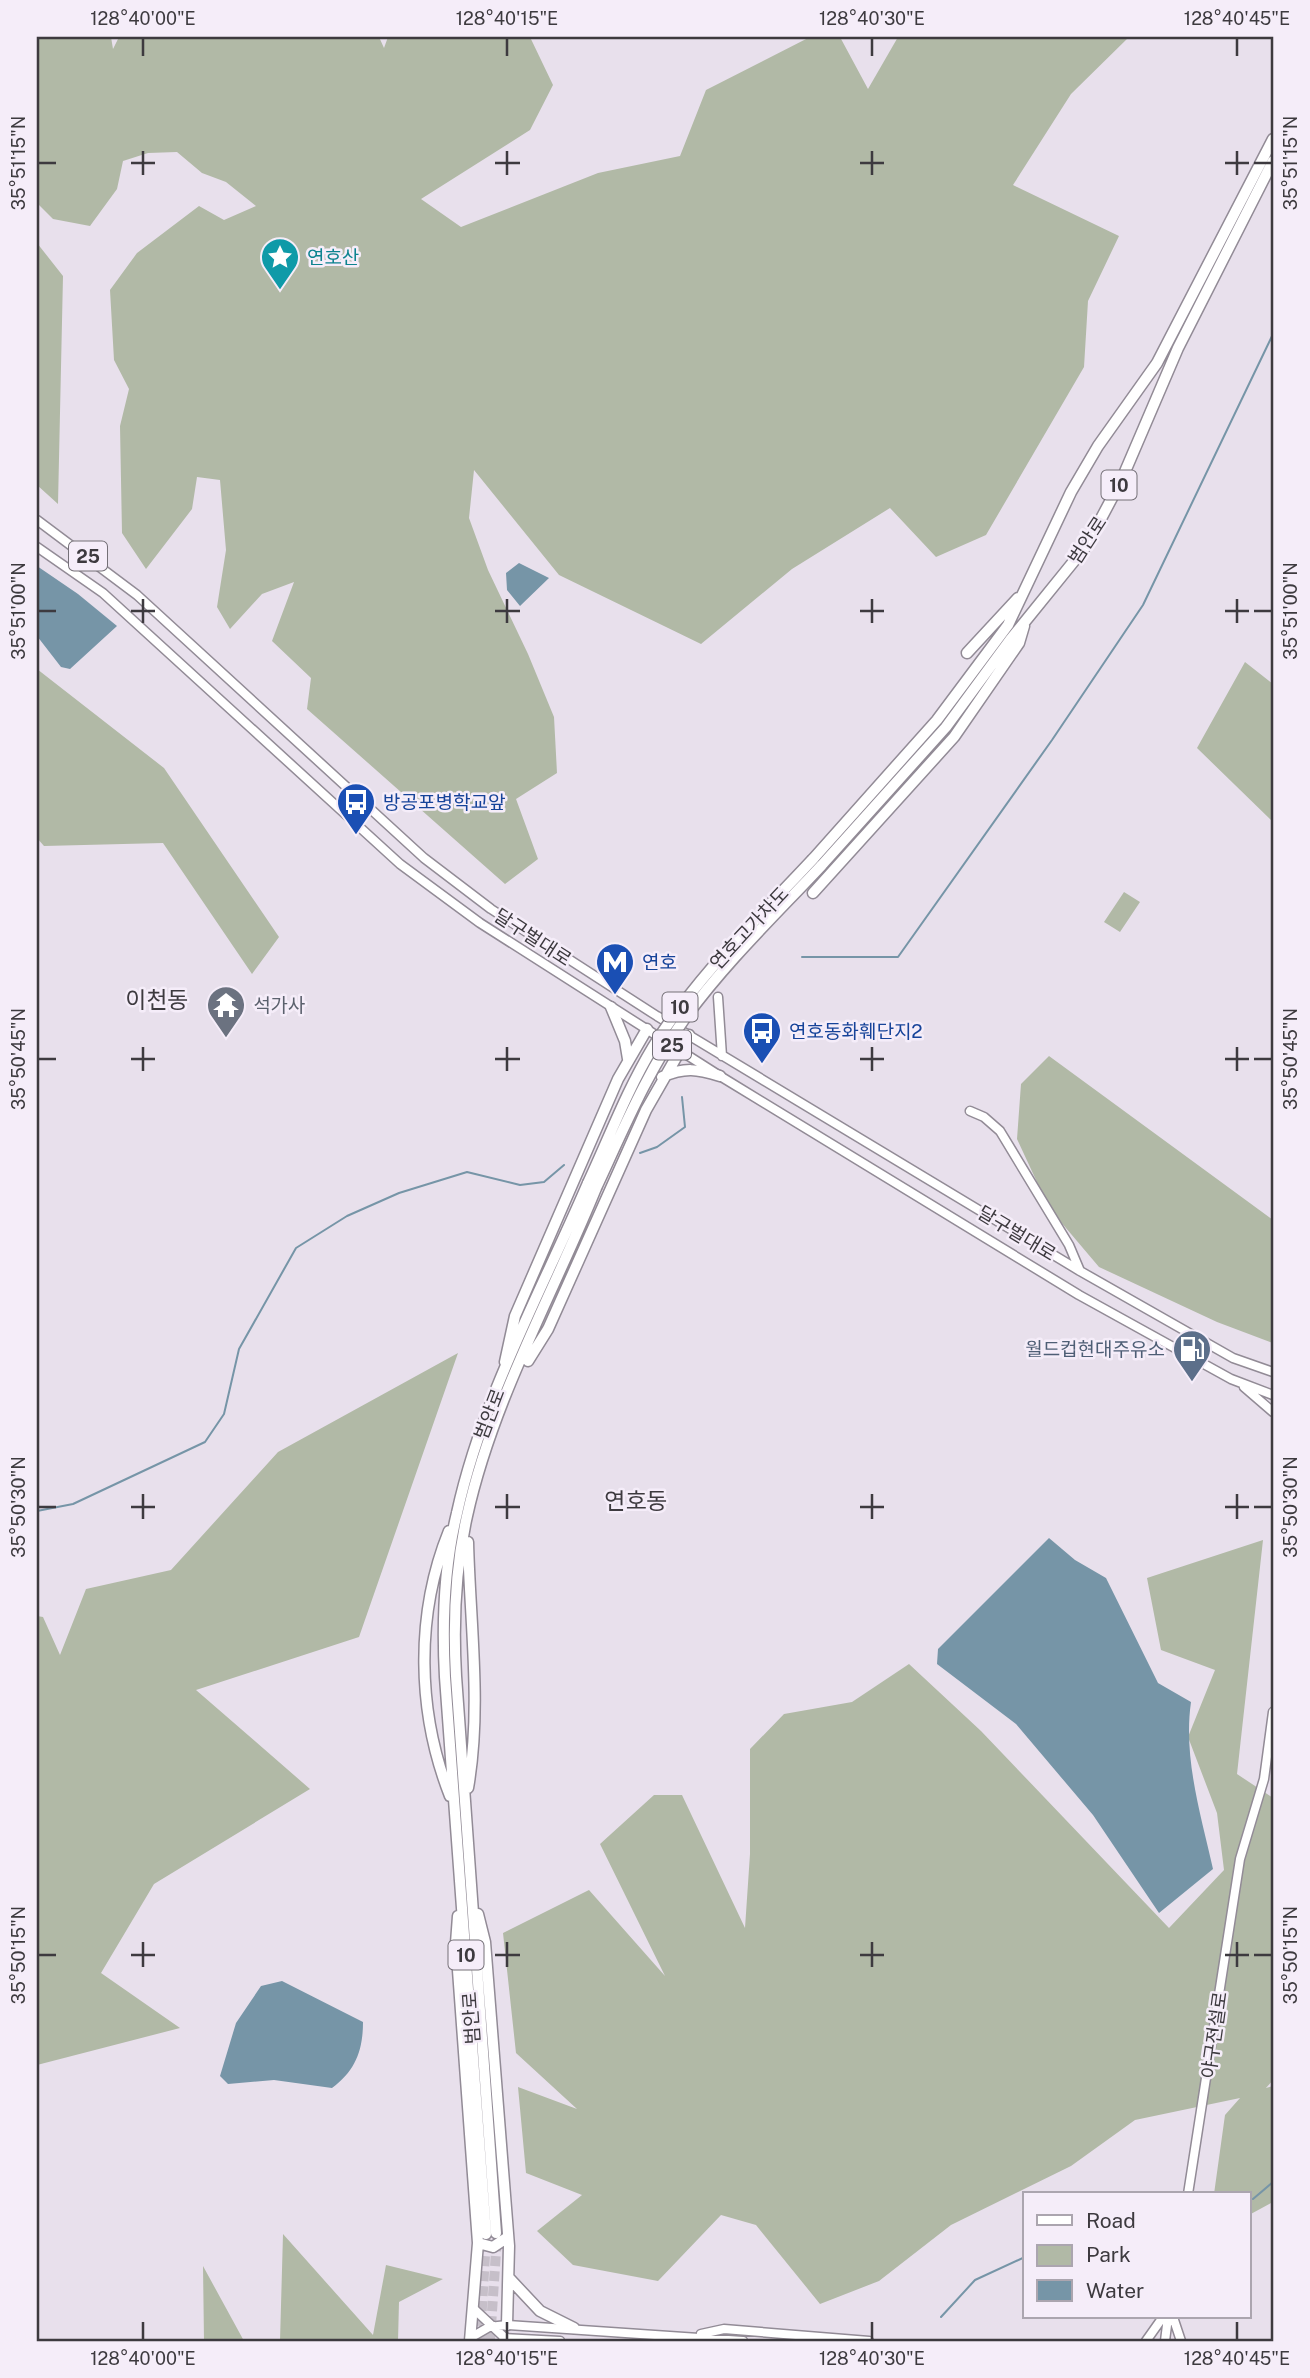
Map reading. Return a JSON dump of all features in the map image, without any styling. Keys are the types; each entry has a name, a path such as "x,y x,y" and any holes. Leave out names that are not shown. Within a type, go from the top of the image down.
{"highway":[{"name":"범안로","path":"817,862 937,720 1008,625 1071,492 1098,446 1157,363 1273,139"},
{"name":"범안로","path":"817,862 933,742 1087,545 1105,513 1178,348 1273,161"},
{"path":"967,653 1028,587"},
{"path":"813,893 954,737 1019,643 1024,625"},
{"name":"연호고가차도","path":"592,1186 651,1072 685,1018 817,862"},
{"path":"611,1007 625,1041 628,1061"},
{"path":"505,1386 515,1315 628,1061 647,1029"},
{"path":"505,1386 548,1329 662,1077 689,1035"},
{"path":"662,1077 693,1068 720,1076"},
{"name":"범안로","path":"450,1676 472,1891 491,2233 454,1809 445,1597 478,1442 592,1186"},
{"path":"462,1515 475,1692 472,1760 465,1803"},
{"path":"454,1809 439,1770 423,1667 430,1592 439,1555 462,1515"},
{"path":"461,1889 456,1943 478,2243 470,2340"},
{"path":"472,1891 485,1942 508,2237 507,2325"},
{"path":"478,2243 493,2247 508,2237"},
{"path":"509,2278 540,2311 574,2328"}],"main road":[{"name":"달구벌대로","path":"37,520 137,595 424,858 491,909 722,1056 1080,1271 1233,1358 1273,1372"},
{"name":"달구벌대로","path":"37,547 103,593 400,864 480,923 720,1076 1079,1295 1171,1348 1239,1382 1273,1395"},
{"path":"718,997 722,1056"},
{"path":"970,1111 984,1116 1000,1132 1069,1245 1080,1271"},
{"path":"1239,1382 1273,1412"},
{"name":"야구전설로","path":"1188,2192 1240,1859 1264,1779 1273,1712"},
{"path":"474,2309 504,2340 557,2341"},
{"path":"1146,2341 1167,2318"},
{"path":"1165,2341 1168,2318"},
{"path":"1169,2318 1181,2341"},
{"path":"504,2340 507,2325"},
{"path":"470,2340 489,2327 507,2325 743,2341"},
{"path":"691,2336 724,2329 869,2341"}],"green space":[{"path":"37,37 111,37 113,49 119,37 379,37 384,48 388,37 530,37 553,85 530,130 421,199 461,227 598,173 680,156 706,90 810,37 840,37 868,89 898,37 1129,37 1071,94 1013,185 1119,236 1088,301 1084,367 986,535 936,557 890,508 792,569 701,644 559,575 474,470 469,518 488,570 554,717 557,773 516,799 538,859 505,884 307,709 311,678 272,641 294,582 262,594 230,629 217,607 226,550 220,480 197,477 192,509 146,569 122,533 120,426 129,389 114,360 110,290 137,253 199,206 224,220 256,206 226,182 202,173 177,152 148,153 123,161 117,189 90,226 53,219 37,203"},
{"path":"37,243 63,276 58,504 37,485"},
{"path":"1245,662 1273,684 1273,822 1197,748"},
{"path":"37,669 164,768 279,937 252,974 163,843 44,846 37,838"},
{"path":"1124,892 1140,902 1120,932 1104,922"},
{"path":"1049,1056 1273,1220 1273,1343 1217,1322 1099,1267 1049,1208 1017,1139 1021,1084"},
{"path":"458,1353 359,1637 196,1690 310,1789 154,1884 101,1973 180,2028 37,2065 37,1616 43,1617 60,1655 86,1589 171,1570 278,1452"},
{"path":"1263,1540 1237,1774 1273,1798 1273,2080 1266,2088 1273,2086 1273,2202 1250,2214 1250,2192 1214,2192 1225,2115 1240,2098 1135,2120 1071,2166 951,2225 879,2281 820,2304 756,2225 721,2215 658,2281 573,2265 537,2231 582,2195 526,2173 518,2087 577,2109 516,2053 503,1933 589,1890 665,1976 600,1844 654,1795 682,1795 745,1928 750,1854 750,1749 784,1714 852,1702 909,1664 981,1731 1169,1928 1224,1870 1217,1813 1188,1737 1215,1670 1161,1650 1147,1578"},
{"path":"283,2234 373,2335 386,2265 443,2279 399,2302 398,2341 280,2341"},
{"path":"203,2266 244,2341 204,2341"}],"water":[{"path":"519,563 549,578 520,606 507,590 506,573"},
{"path":"37,566 78,594 117,626 70,669 61,667 37,636"},
{"path":"1049,1538 1075,1560 1106,1578 1158,1683 1191,1702 1191,1765 1213,1869 1159,1913 1093,1815 1016,1724 937,1664 938,1649"},
{"path":"282,1981 363,2022 356,2060 347,2075 332,2088 274,2080 228,2084 220,2076 236,2023 261,1986"}],"waterway":[{"path":"802,957 898,957 1052,740 1143,605 1273,334"},
{"path":"640,1153 657,1147 685,1127 682,1097"},
{"path":"37,1511 73,1504 205,1442 224,1414 239,1349 296,1248 347,1216 399,1193 467,1172 520,1185 544,1182 564,1165"},
{"path":"1253,2199 1273,2182"},
{"path":"941,2317 975,2280 1023,2258"}],"tunnel":[{"path":"490,2341 497,2237"},
{"path":"480,2341 486,2238"}],"place":[{"name":"연호산","path":"280,291"},
{"name":"방공포병학교앞","path":"356,836"},
{"name":"연호","path":"615,996"},
{"name":"석가사","path":"226,1039"},
{"name":"연호동화훼단지2","path":"762,1065"},
{"name":"월드컵현대주유소","path":"1192,1383"}],"district":[{"name":"이천동","path":"157,999"},
{"name":"연호동","path":"636,1500"}]}
